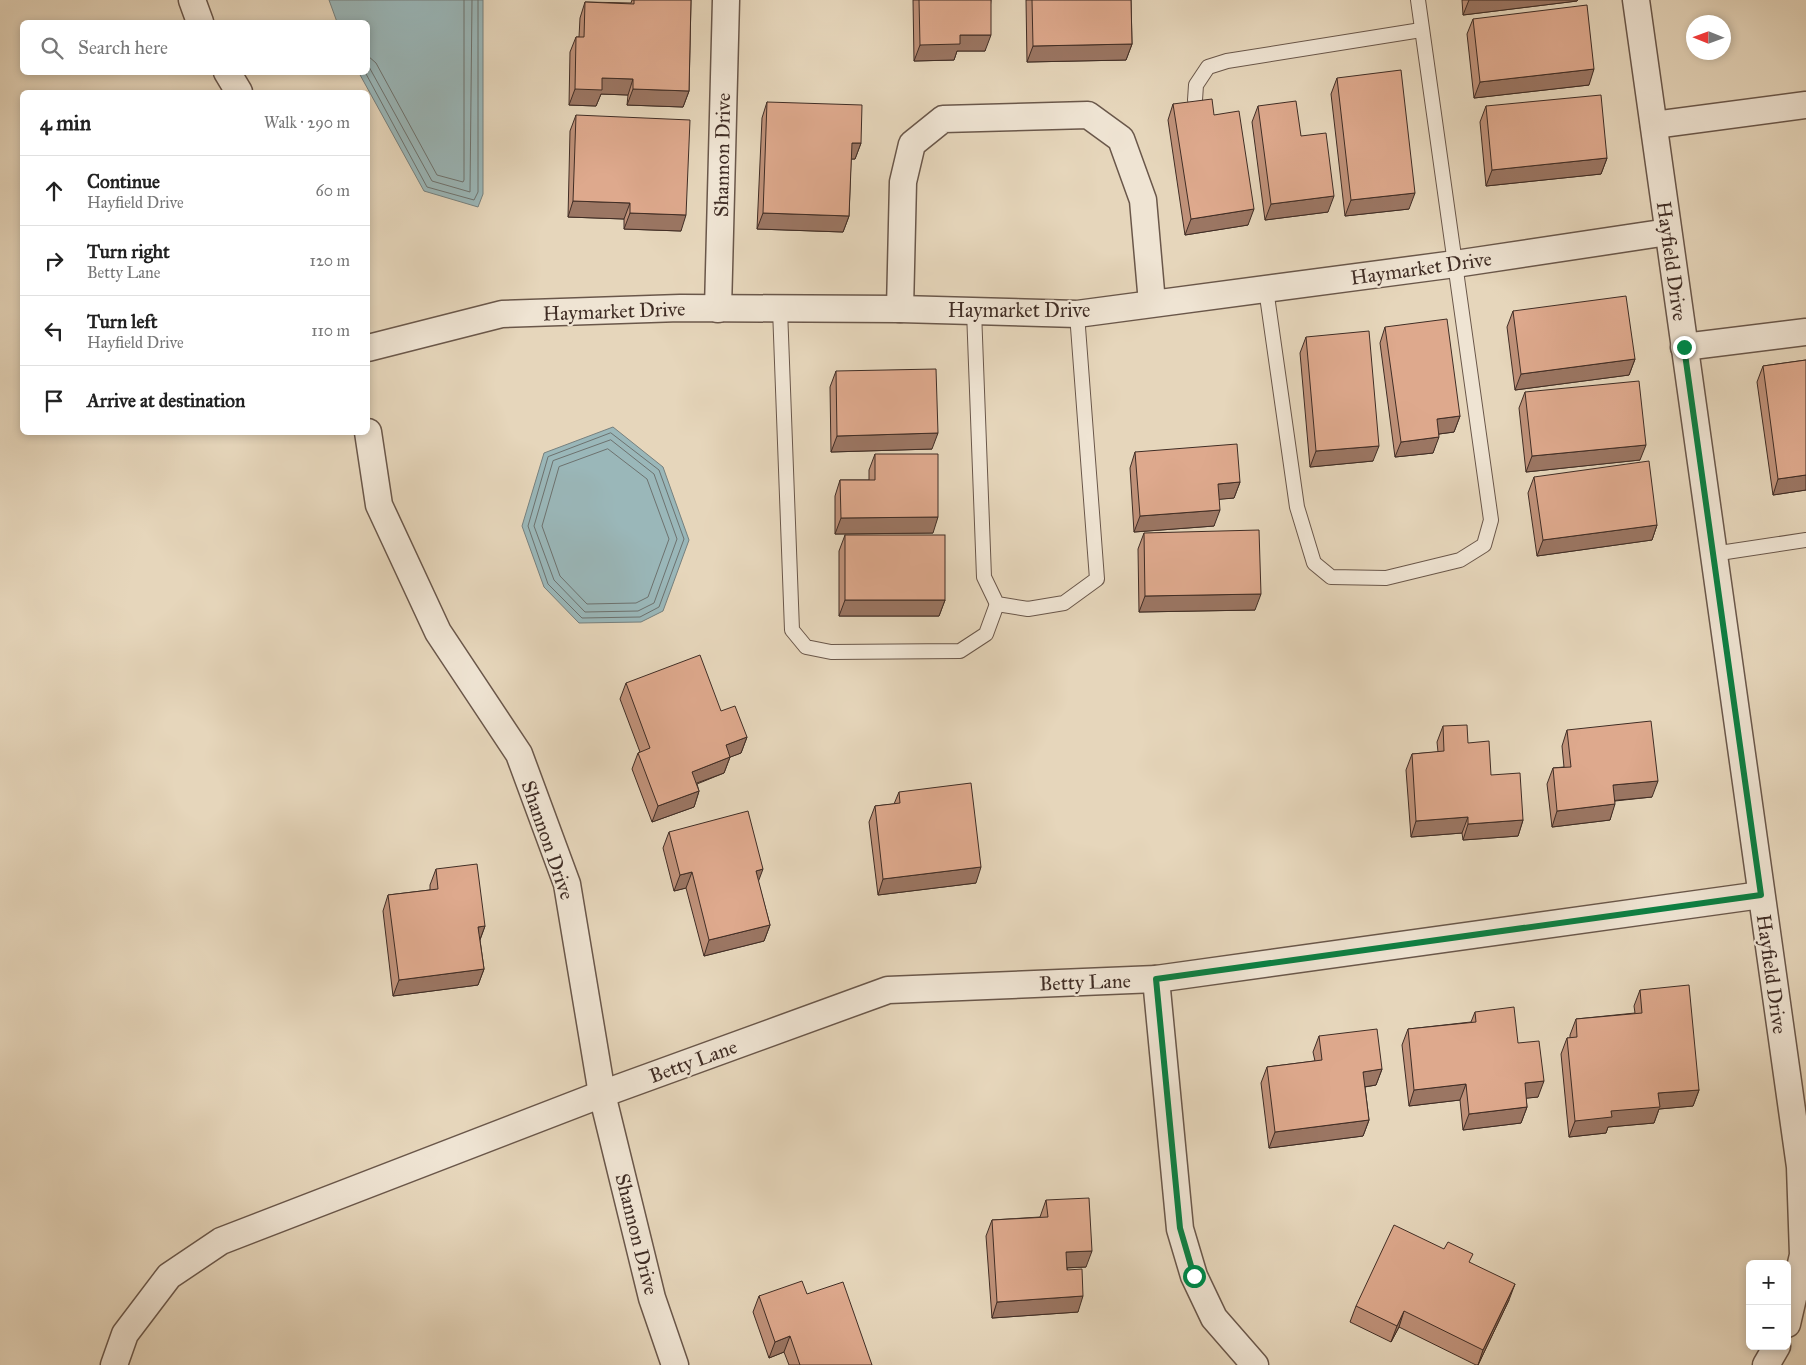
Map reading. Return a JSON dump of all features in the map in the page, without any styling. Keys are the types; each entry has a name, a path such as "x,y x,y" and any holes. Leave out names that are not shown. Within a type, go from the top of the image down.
{"street":[{"path":"192,0 199,20"},
{"name":"Shannon Drive","path":"718,309 726,0"},
{"name":"Hayfield Drive","path":"1636,0 1800,1167 1804,1255 1791,1308"},
{"path":"229,75 238,90"},
{"path":"1654,125 1806,105"},
{"path":"900,309 903,182 912,144 943,119 1088,114 1121,139 1143,200 1152,303"},
{"name":"Haymarket Drive","path":"370,347 502,314 680,308 900,309 1077,314 1456,264 1668,232"},
{"path":"1684,347 1806,332"},
{"name":"Shannon Drive","path":"368,435 379,505 438,632 519,754 567,884 602,1094 652,1298 675,1365"},
{"name":"Betty Lane","path":"114,1365 125,1334 169,1276 221,1241 602,1094 888,990 1156,979 1761,895"},
{"path":"1156,979 1180,1228 1194,1276 1214,1318 1254,1365"},
{"path":"1766,1365 1775,1350"}],"lane":[{"path":"1266,289 1297,507 1314,564 1331,577 1386,578 1460,560 1484,545 1490,520 1418,0"},
{"path":"1195,100 1196,85 1208,67 1226,61 1421,30"},
{"path":"780,309 792,630 806,647 831,652 960,651 986,634 997,604 984,577 974,311"},
{"path":"997,604 1028,609 1064,603 1097,580 1077,314"},
{"path":"1713,554 1806,540"}],"water":[{"path":"329,0 483,0 483,194 478,207 424,191 360,75 370,75 370,20 336,20"},
{"path":"613,427 663,467 689,540 663,611 641,622 579,623 544,587 522,526 544,453"}],"building":[{"path":"634,0 691,0 689,91 633,89 633,79 602,78 602,90 575,89 576,37 584,37 585,2 634,4"},
{"path":"919,0 991,0 991,35 960,35 960,44 920,45"},
{"path":"1032,0 1131,0 1132,44 1033,46"},
{"path":"1587,5 1594,69 1480,82 1473,19"},
{"path":"1401,70 1415,193 1351,200 1337,78"},
{"path":"1601,95 1607,158 1492,170 1486,106"},
{"path":"1212,99 1214,115 1239,111 1254,209 1191,219 1173,104"},
{"path":"1296,101 1301,136 1326,133 1334,196 1271,204 1258,106"},
{"path":"767,102 862,105 861,143 852,143 849,216 763,213"},
{"path":"576,115 690,120 686,215 630,213 630,203 573,201"},
{"path":"1626,296 1635,359 1521,374 1513,311"},
{"path":"1447,319 1460,416 1437,419 1439,437 1401,442 1385,327"},
{"path":"1369,331 1379,446 1316,451 1306,337"},
{"path":"1806,360 1806,475 1778,479 1763,366"},
{"path":"936,369 938,433 837,436 836,371"},
{"path":"1639,381 1646,445 1532,456 1525,392"},
{"path":"1237,444 1240,482 1218,484 1220,510 1140,516 1135,452"},
{"path":"875,454 938,454 938,517 841,518 840,480 875,480"},
{"path":"1649,461 1657,525 1543,540 1534,477"},
{"path":"1259,530 1261,594 1145,596 1144,533"},
{"path":"845,535 945,535 945,600 845,600"},
{"path":"700,655 721,711 735,706 747,737 726,745 730,757 692,772 699,791 658,806 638,753 650,748 626,683"},
{"path":"1651,721 1658,781 1613,785 1615,804 1557,811 1553,768 1571,767 1567,730"},
{"path":"1467,725 1468,743 1489,741 1491,775 1520,773 1523,820 1468,824 1468,817 1416,821 1412,754 1444,751 1443,726"},
{"path":"971,783 981,867 883,879 875,806 900,803 899,792"},
{"path":"748,811 763,869 756,871 770,925 709,940 692,872 680,875 669,832"},
{"path":"477,864 485,926 478,927 484,969 399,980 388,895 438,889 436,869"},
{"path":"1689,985 1699,1090 1658,1093 1660,1107 1611,1111 1612,1117 1575,1121 1567,1038 1577,1037 1576,1019 1642,1013 1640,990"},
{"path":"1514,1007 1518,1043 1539,1041 1544,1081 1525,1083 1527,1107 1469,1114 1466,1084 1414,1090 1408,1029 1476,1022 1475,1012"},
{"path":"1377,1029 1382,1069 1363,1072 1369,1120 1275,1132 1267,1067 1322,1060 1319,1036"},
{"path":"1089,1198 1092,1251 1066,1252 1067,1270 1082,1269 1083,1296 997,1302 992,1220 1048,1217 1046,1200"},
{"path":"1394,1225 1444,1249 1448,1242 1473,1254 1469,1262 1515,1284 1483,1350 1404,1311 1397,1326 1356,1306"},
{"path":"802,1281 807,1294 843,1282 872,1365 800,1365 790,1336 775,1342 759,1296"}],"route":[{"path":"1194,1276 1180,1228 1156,979 1761,895 1684,347"}]}
